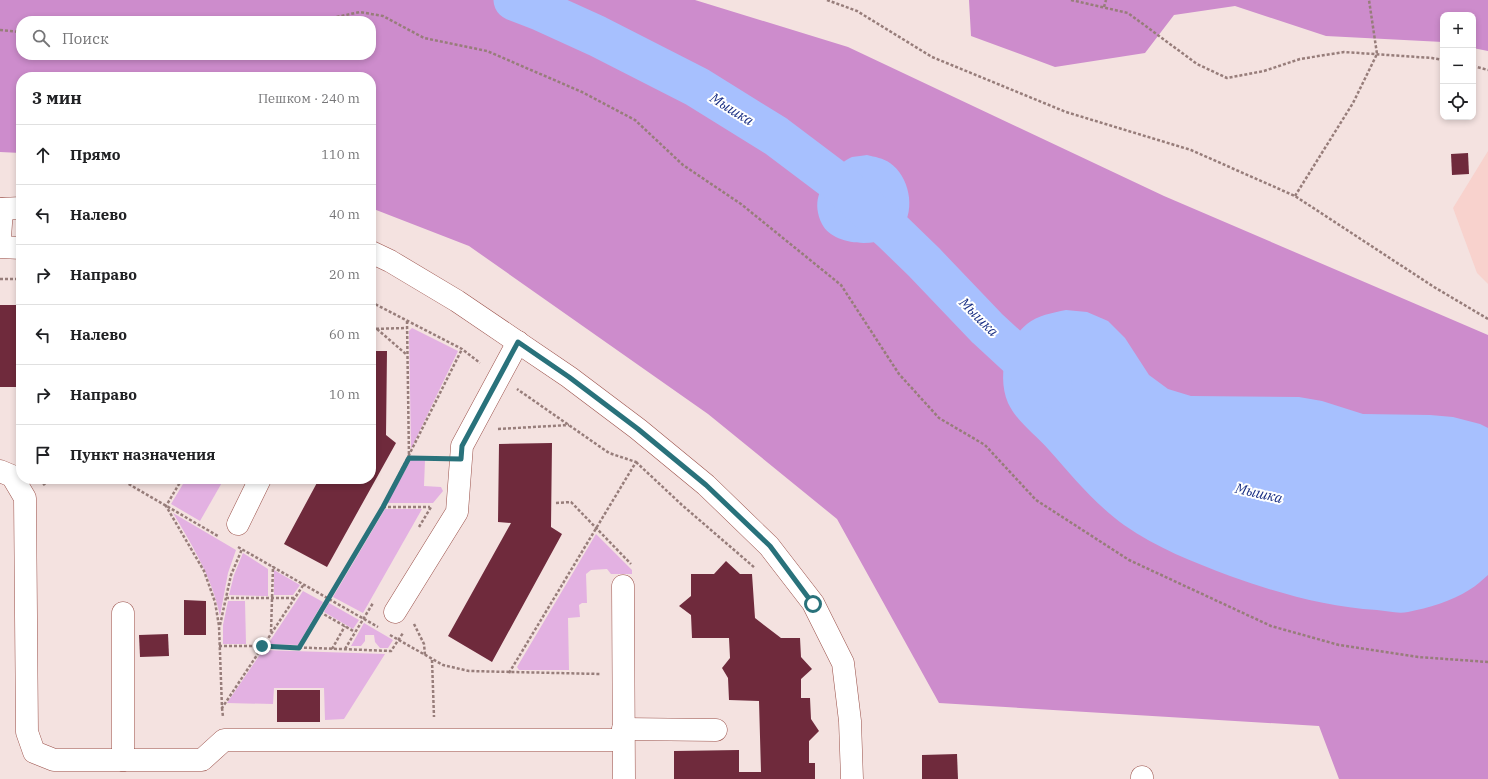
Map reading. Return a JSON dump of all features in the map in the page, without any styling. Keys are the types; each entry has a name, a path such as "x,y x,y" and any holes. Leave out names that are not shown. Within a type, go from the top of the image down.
{"lane":[{"path":"0,238 8,209"},
{"path":"0,247 16,248"},
{"path":"376,254 390,261 457,301 569,377 638,429 706,485 770,546 813,604 842,663 850,721 852,779"},
{"path":"395,612 457,512 462,446 518,342"},
{"path":"0,471 12,476 16,483"},
{"path":"17,484 25,498 27,732 34,752 54,760 123,760 202,770 224,740 435,740 716,730"},
{"path":"239,537 258,484"},
{"path":"623,586 624,779"},
{"path":"123,613 123,760"}],"path":[{"path":"827,0 857,12 932,57 1066,112 1191,150 1295,196 1434,287 1488,319"},
{"path":"1071,0 1128,13 1197,64 1227,78 1264,71 1300,59 1344,52 1440,59"},
{"path":"1104,7 1106,0"},
{"path":"1295,196 1353,103 1377,54 1369,0"},
{"path":"341,16 360,12 383,16 424,38 486,51 582,92 635,120 683,165 741,204 841,285 899,374 939,418 985,445 1036,500 1129,560 1271,626 1339,644 1418,657 1488,662"},
{"path":"0,30 16,32"},
{"path":"1476,67 1488,70"},
{"path":"0,280 16,279"},
{"path":"299,648 383,507 409,458 462,350 376,305"},
{"path":"407,321 409,458"},
{"path":"377,329 407,328"},
{"path":"377,329 407,355"},
{"path":"511,385 609,453 636,462 682,505 755,568"},
{"path":"493,429 569,426"},
{"path":"409,458 461,459"},
{"path":"508,673 636,462"},
{"path":"129,484 220,537"},
{"path":"166,506 179,484"},
{"path":"556,503 571,502 634,567 623,586"},
{"path":"166,506 204,571 215,602 219,626 222,708 304,584"},
{"path":"383,507 430,507"},
{"path":"219,626 231,575 242,549 239,537"},
{"path":"239,537 242,549 381,629"},
{"path":"271,632 273,566"},
{"path":"226,598 294,598"},
{"path":"320,612 355,632"},
{"path":"395,612 412,620 424,644 425,655"},
{"path":"332,649 345,626"},
{"path":"387,633 432,660 443,665 469,671 577,674"},
{"path":"220,646 262,646 391,651 399,640"},
{"path":"432,660 435,740"}],"shaded area":[{"path":"0,0 695,0 848,47 1164,196 1488,335 1488,779 1339,779 1319,726 939,703 837,519 708,414 469,246 376,210 376,72 16,72 16,153 0,152"},
{"path":"969,0 1488,0 1488,51 1476,49 1476,12 1440,12 1440,42 1326,36 1235,6 1174,15 1145,53 1055,67 971,36"},
{"path":"1488,151 1488,284 1477,273 1453,208"},
{"path":"412,328 458,351 411,449 409,331"},
{"path":"411,460 425,460 424,486 441,487 443,491 433,503 387,503"},
{"path":"183,484 221,484 200,521 171,504"},
{"path":"385,509 422,509 363,613 333,597"},
{"path":"173,513 236,550 228,573 220,616 217,602 207,575 195,550"},
{"path":"596,534 632,570 632,574 611,574 607,569 591,570 586,574 587,603 582,603 579,605 580,617 568,618 569,670 519,670 517,667"},
{"path":"243,553 268,569 268,596 229,595 234,575"},
{"path":"274,570 300,585 293,595 274,595"},
{"path":"303,591 323,602 298,645 268,644"},
{"path":"228,601 245,601 246,644 223,644 223,625"},
{"path":"329,603 359,620 353,629 324,612"},
{"path":"364,623 393,640 388,648 380,648 375,642 374,635 365,635 365,641 361,646 351,646"},
{"path":"263,650 385,654 344,719 325,720 324,688 274,688 273,704 227,703"}],"water":[{"path":"867,155 885,160 897,169 906,184 909,212 902,228 895,235 885,240 861,243 837,238 828,232 822,224 817,203 818,196 828,178 842,163 852,157"},
{"path":"1066,310 1087,312 1108,321 1125,338 1149,375 1168,389 1191,396 1299,397 1322,401 1363,414 1430,415 1453,417 1480,424 1488,428 1488,575 1474,587 1448,601 1400,613 1339,606 1284,593 1230,576 1189,560 1149,541 1124,525 1103,508 1016,416 1008,403 1003,382 1003,371 1008,350 1013,340 1019,331 1036,318"}],"building":[{"path":"1468,153 1469,174 1452,175 1451,154"},
{"path":"0,305 16,305 16,387 0,387"},
{"path":"376,351 387,351 386,435 396,443 376,479"},
{"path":"552,443 551,527 562,534 492,662 448,636 511,523 498,522 499,444"},
{"path":"316,484 373,484 327,567 284,544"},
{"path":"726,561 740,574 752,574 755,618 781,638 800,638 801,657 812,669 801,679 801,698 810,698 811,719 819,731 809,741 809,763 815,763 815,779 674,779 674,751 739,750 739,772 761,772 759,701 729,700 728,678 722,668 730,658 729,638 692,638 691,615 679,606 691,596 691,574 714,574"},
{"path":"184,600 206,601 206,635 184,635"},
{"path":"168,634 169,656 140,657 139,635"},
{"path":"277,690 320,690 320,722 277,722"},
{"path":"957,754 958,779 922,779 922,755"}],"waterway":[{"name":"Мышка","path":"514,0 597,36 697,87 776,136 841,185 892,231 987,328 1052,388"}],"route":[{"path":"262,646 299,648 383,507 409,458 461,459 462,446 518,342 569,377 638,429 706,485 770,546 813,604"}]}
